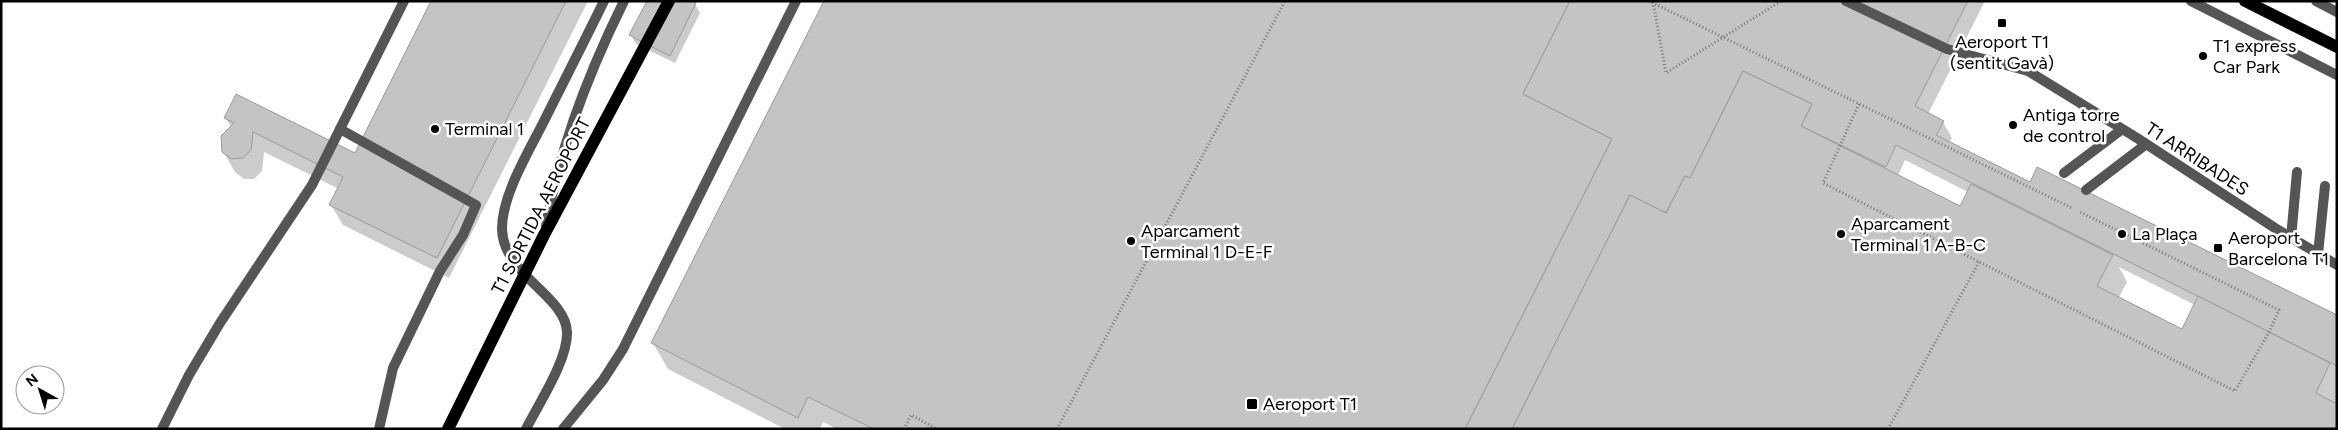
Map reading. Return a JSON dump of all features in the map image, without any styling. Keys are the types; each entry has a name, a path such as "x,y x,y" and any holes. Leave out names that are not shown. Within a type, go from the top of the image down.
{"main road":[{"name":"T1 SORTIDA AEROPORT","path":"448,429 544,235 669,1"},
{"path":"2244,1 2337,47"}],"lane":[{"path":"162,429 189,375 220,323 312,185 404,1"},
{"path":"526,429 559,362 567,332 566,321 558,309 522,274 510,255 502,230 504,212 521,167 604,1"},
{"path":"544,235 553,184 585,89 624,1"},
{"path":"563,429 603,380 623,349 796,1"},
{"name":"T1 ARRIBADES","path":"1846,1 1947,49 2028,71 2291,238 2337,265"},
{"path":"2191,1 2337,75"},
{"path":"2316,1 2337,12"},
{"path":"340,128 476,206 463,235 440,271 393,368 378,429"},
{"path":"2064,173 2121,130"},
{"path":"2086,190 2145,145"},
{"path":"2291,238 2296,172"},
{"path":"2318,254 2325,186"}],"path":[{"path":"1057,429 1285,1"},
{"path":"1649,1 1859,104 2278,310 2269,332 2235,391 1823,183 1859,104"},
{"path":"1653,1 1666,73 1781,1"},
{"path":"1888,429 1979,262"},
{"path":"904,429 911,415 937,429"}],"building":[{"name":"Terminal 1","path":"431,1 566,1 437,258 329,205 343,177 253,132 251,150 243,158 231,159 222,152 221,136 234,123 224,118 236,94 355,153"},
{"path":"647,1 692,1 696,3 670,56 629,35"},
{"name":"Aparcament Terminal 1 D-E-F","path":"824,1 1570,1 1523,94 1612,139 1465,429 874,429 808,397 798,418 651,343"},
{"name":"La Plaça","path":"1570,1 1968,1 1915,106 1944,121 1936,135 2030,182 2037,167 2337,315 2337,366 1896,145 1886,167 1801,126 1812,104 1743,71 1690,178 1685,176 1666,213 1630,195 1512,429 1465,429 1612,139 1523,94"},
{"name":"Aparcament Terminal 1 A-B-C","path":"1743,71 1812,104 1801,126 1960,206 1971,184 2113,255 2097,286 2182,329 2198,296 2330,363 2316,393 2337,404 2337,429 1512,429 1630,195 1666,213 1685,176 1690,178"}],"place":[{"name":"Aeroport T1 (sentit Gavà)","path":"2002,23"},
{"name":"T1 express Car Park","path":"2203,56"},
{"name":"Antiga torre de control","path":"2013,125"},
{"name":"Terminal 1","path":"435,129"},
{"name":"Aparcament Terminal 1 A-B-C","path":"1841,234"},
{"name":"La Plaça","path":"2122,234"},
{"name":"Aparcament Terminal 1 D-E-F","path":"1131,241"},
{"name":"Aeroport Barcelona T1","path":"2218,248"},
{"name":"Aeroport T1","path":"1252,404"}]}
